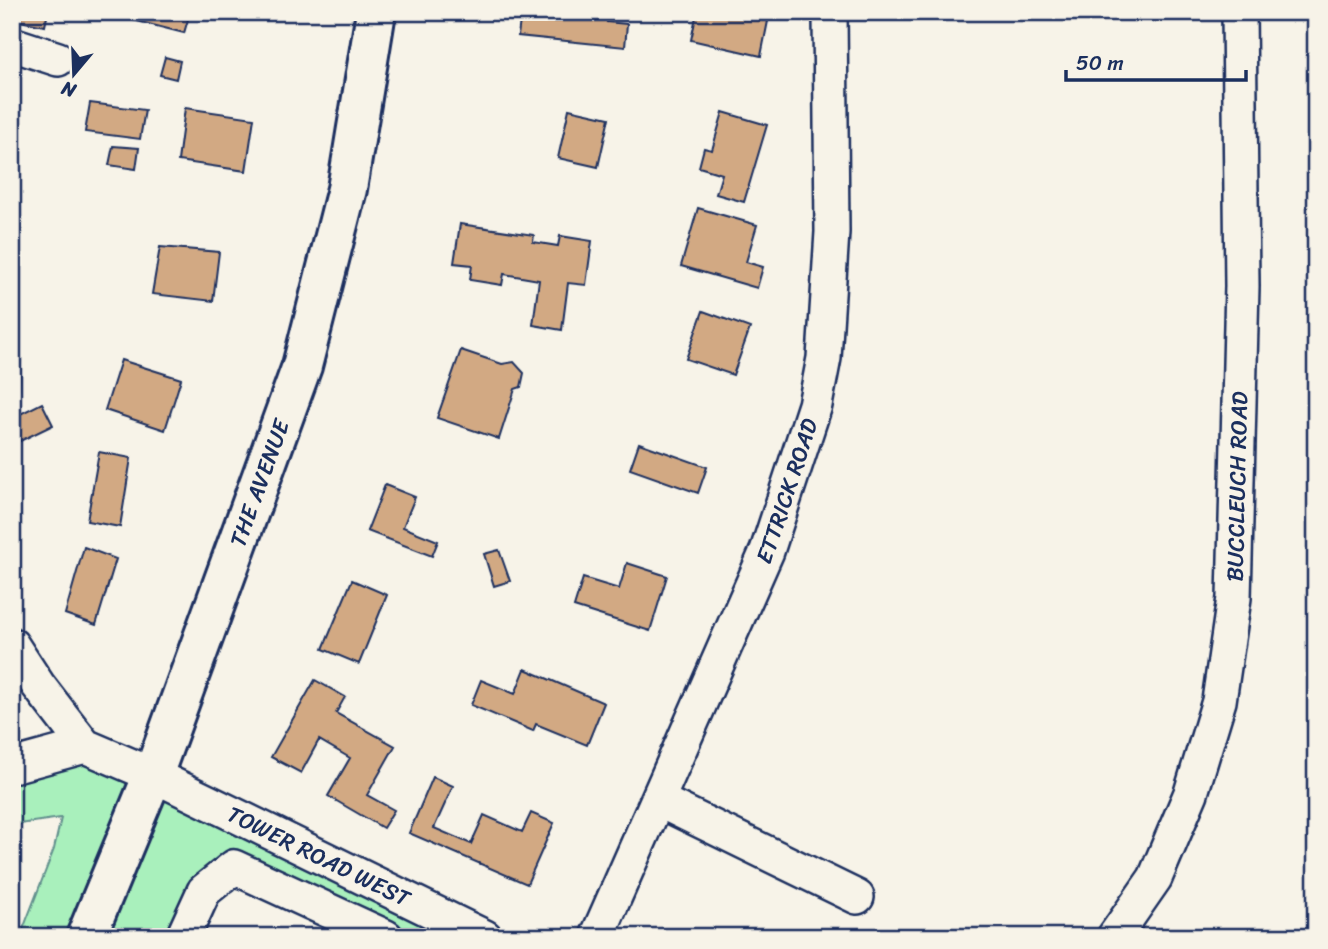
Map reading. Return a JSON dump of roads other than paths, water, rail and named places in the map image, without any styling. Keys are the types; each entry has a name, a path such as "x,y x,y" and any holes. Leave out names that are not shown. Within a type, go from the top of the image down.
{"main road":[{"name":"THE AVENUE","path":"86,937 153,775 302,366 347,189 376,12"}],"street":[{"name":"ETTRICK ROAD","path":"597,937 767,551 816,405 824,358 832,232 830,12"},
{"name":"BUCCLEUCH ROAD","path":"1114,937 1155,878 1191,793 1219,701 1234,598 1242,286 1239,12"},
{"path":"12,44 58,59"},
{"path":"12,645 25,687 85,746"},
{"name":"TOWER ROAD WEST","path":"85,746 153,775 485,937"},
{"path":"12,766 85,746"},
{"path":"658,800 857,897"},
{"path":"183,937 204,891 234,867 386,937"}]}
